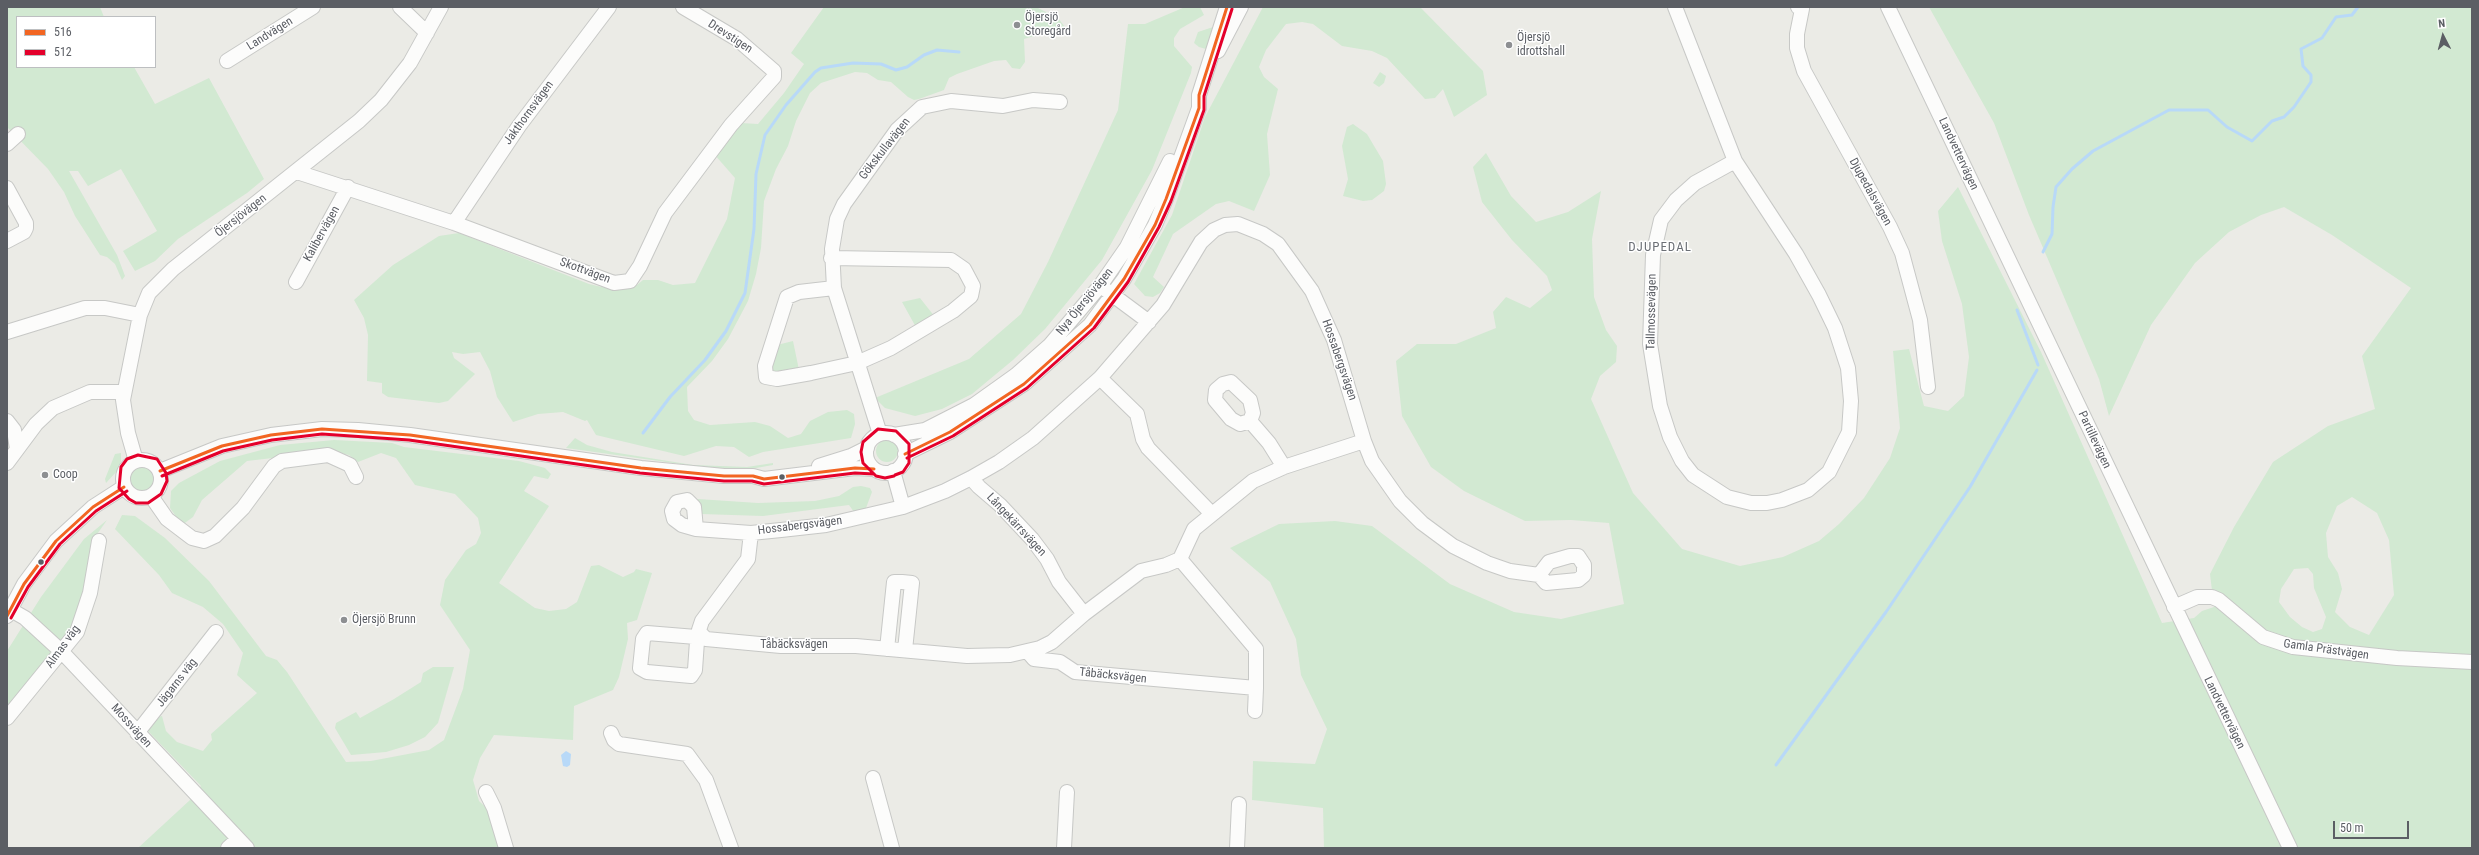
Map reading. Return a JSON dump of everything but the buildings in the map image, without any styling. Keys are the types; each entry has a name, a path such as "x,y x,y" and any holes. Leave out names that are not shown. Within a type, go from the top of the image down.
{"street":[{"name":"Landvägen","path":"227,61 313,7"},
{"path":"400,7 427,33"},
{"name":"Öjersjövägen","path":"136,461 124,413 124,392 140,315 149,293 173,269 359,122 381,100 410,63 441,7"},
{"name":"Jakthornsvägen","path":"454,222 519,126 609,7"},
{"name":"Drevstigen","path":"683,7 734,37 774,71"},
{"name":"Nya Öjersjövägen","path":"887,435 925,430 946,421 991,393 1050,345 1100,286 1127,247 1162,179 1192,105 1199,95 1211,62 1227,7"},
{"name":"Nya Öjersjövägen","path":"1211,62 1231,30 1242,7"},
{"name":"Tallmossevägen","path":"1674,7 1735,161 1796,254 1828,311 1846,358 1850,386 1849,432 1829,472 1808,490 1782,500 1767,503 1751,503 1727,497 1693,475 1682,461 1670,437 1660,406 1650,344 1653,255 1661,220 1676,200 1695,184 1735,161"},
{"name":"Djupedalsvägen","path":"1798,7 1802,9 1797,34 1797,48 1804,71 1890,227 1902,253 1920,320 1928,387"},
{"name":"Landvettervägen","path":"1888,7 2028,302"},
{"name":"Skottvägen","path":"297,172 454,222 614,282 630,281 640,266 665,213 731,125 769,84 774,77 774,71"},
{"name":"Nya Öjersjövägen","path":"905,454 950,432 1002,401 1024,384 1090,325 1124,279 1155,225 1199,108 1199,95"},
{"name":"Gökskullavägen","path":"887,435 857,363 834,288 831,258 837,219 850,193 897,130 922,107 951,101 1004,106 1032,100 1060,102"},
{"path":"7,144 18,134"},
{"name":"Kalibervägen","path":"296,282 348,187"},
{"path":"7,188 26,223 24,232 7,241"},
{"name":"Hossabergsvägen","path":"696,529 751,533 826,525 903,507 940,494 1000,462 1033,438 1100,378 1163,304 1194,250 1214,230 1225,225 1238,224 1263,234 1278,244 1312,291 1334,340 1364,440 1382,477 1400,501 1422,523 1447,542 1487,563 1510,571 1539,575"},
{"path":"831,258 950,260 964,269 973,286 971,296 927,329 891,348 857,363 777,379 765,375 765,366 787,297 799,292 834,288"},
{"path":"1100,286 1149,322"},
{"name":"Partillevägen","path":"2028,302 2159,578"},
{"path":"7,332 85,308 105,308 140,315"},
{"path":"1100,378 1127,403 1136,414 1143,438 1148,448 1212,514"},
{"path":"12,447 44,416 63,402 90,392 124,392"},
{"path":"7,421 14,430 12,447 7,463"},
{"path":"1250,421 1269,442 1284,467"},
{"path":"160,471 222,446 271,435 322,429 358,430 410,435 694,474 753,476 827,465 867,448"},
{"path":"753,476 764,479 855,468 874,469 885,473 893,471 902,465 905,454 902,443 887,435 870,441 867,448 867,457 874,469"},
{"path":"1028,652 1052,642 1084,614 1141,571 1166,565 1180,558 1194,528 1254,481 1284,467 1364,440"},
{"path":"150,496 167,518 192,538 204,541 214,536 243,508 274,466 282,461 328,455 350,465 356,477"},
{"path":"136,461 151,462 160,471 160,486 150,496 144,498 134,497 124,487 123,479 125,470 136,461"},
{"path":"893,471 903,507"},
{"name":"Långekärrsvägen","path":"971,478 1000,504 1032,539 1047,559 1059,582 1084,614"},
{"path":"9,613 35,568 56,541 93,507 124,487"},
{"name":"Tåbäcksvägen","path":"751,533 751,550 748,559 702,621 702,636 697,641 695,670 691,676 647,672 640,668 643,639 647,633 696,637 702,636 715,640 750,644 840,645 986,656 1028,652 1034,659 1060,662 1075,672 1256,688"},
{"name":"Almas väg","path":"7,718 78,632 90,593 99,541"},
{"path":"1180,558 1256,649 1255,711"},
{"name":"Landvettervägen","path":"2159,578 2290,848"},
{"path":"886,648 894,582 912,583 905,650"},
{"name":"Gamla Prästvägen","path":"2174,607 2197,597 2212,597 2219,600 2263,637 2293,646 2397,658 2472,662"},
{"name":"Mossvägen","path":"9,613 25,618 62,652 238,845"},
{"name":"Jägarns väg","path":"137,733 216,632"},
{"path":"611,733 614,740 619,744 687,754 706,780 731,848"},
{"path":"873,778 892,848"},
{"path":"486,792 494,808 506,848"},
{"path":"1064,848 1067,792"},
{"path":"1237,848 1239,804"}],"green space":[{"path":"7,7 100,7 104,16 16,16 16,68 135,68 155,104 209,78 264,179 247,193 178,239 155,261 135,271 123,251 157,231 121,169 88,186 78,171 69,171 117,255 125,276 122,280 115,264 107,257 100,255 75,216 64,192 48,169 7,127"},
{"path":"824,7 1036,7 1058,18 1065,27 1024,39 1025,62 1020,69 1012,68 1006,60 994,61 949,78 944,90 919,99 914,100 908,97 891,82 878,80 867,73 855,72 821,83 810,93 796,121 788,146 776,169 764,201 761,248 756,274 748,301 728,339 712,361 687,387 688,411 694,420 710,425 755,422 770,426 788,438 801,434 810,421 828,412 847,410 854,414 855,424 851,438 763,452 749,457 734,447 716,446 684,456 596,435 587,420 585,421 563,412 538,414 513,422 497,397 490,371 480,352 463,354 452,352 454,358 475,374 448,401 439,403 388,397 382,393 382,383 367,381 368,335 364,318 354,300 393,265 439,236 459,233 589,284 606,288 626,289 637,285 643,280 658,280 673,285 695,283 727,219 735,178 714,154 741,123 758,124 784,93 804,64 791,53"},
{"path":"1185,7 1200,7 1204,15 1180,29 1174,38 1174,46 1192,67 1191,73 1152,170 1102,260 1045,329 1013,360 972,394 942,409 915,416 885,408 875,398 969,359 1021,314 1048,262 1118,110 1128,24 1145,24"},
{"path":"1263,7 1420,7 1483,71 1487,95 1454,117 1443,89 1435,98 1425,99 1387,58 1372,51 1342,46 1313,24 1302,22 1286,24 1266,50 1259,67 1264,77 1278,89 1267,134 1270,175 1254,211 1229,201 1216,204 1173,234 1153,277 1164,287 1160,293 1153,297 1145,296 1134,284 1172,215 1205,117"},
{"path":"1929,7 2472,7 2472,848 1324,848 1323,808 1252,800 1253,761 1315,764 1327,729 1301,675 1296,639 1270,582 1230,548 1279,524 1335,521 1372,526 1450,584 1514,612 1561,619 1624,604 1609,523 1571,520 1525,521 1464,491 1431,467 1402,416 1396,361 1417,344 1456,344 1496,328 1493,312 1506,297 1530,308 1552,290 1547,276 1512,240 1482,202 1473,167 1486,153 1511,196 1536,222 1568,212 1601,191 1592,239 1594,297 1606,330 1617,346 1616,362 1600,376 1591,399 1633,493 1682,549 1740,566 1783,557 1819,541 1839,524 1864,498 1890,458 1900,428 1893,351 1909,349 1924,406 1948,411 1964,396 1969,357 1962,304 1942,241 1938,211 1958,187 2041,352 2162,623 2194,618 2202,611 2214,607 2210,574 2234,527 2273,462 2328,426 2375,409 2362,356 2411,288 2332,235 2284,207 2261,215 2229,232 2195,263 2151,325 2109,416 2099,379 2029,215 1994,123","holes":["2352,497 2377,513 2389,540 2394,595 2369,635 2350,627 2335,612 2342,589 2338,573 2328,557 2326,533 2337,506","2308,568 2313,574 2314,588 2326,617 2322,629 2313,632 2302,627 2290,617 2279,602 2281,589 2294,569"]},
{"path":"1213,27 1206,49 1199,47 1194,43 1198,32"},
{"path":"1380,72 1386,76 1384,83 1379,87 1373,83"},
{"path":"1353,124 1367,134 1383,161 1386,184 1384,191 1372,200 1363,201 1343,196 1348,179 1342,146 1347,127"},
{"path":"920,298 935,317 917,329 902,302"},
{"path":"793,341 799,370 786,373 773,372 771,368 777,345"},
{"path":"575,438 587,445 612,452 693,465 747,467 773,463 773,465 756,468 716,469 566,448"},
{"path":"334,440 392,443 404,447 519,461 545,468 551,474 548,479 534,476 524,491 549,506 499,583 535,608 549,611 566,609 577,602 591,566 599,565 623,577 634,572 636,569 652,573 637,620 627,623 628,639 619,677 613,690 574,706 573,740 494,735 480,758 473,780 479,801 494,815 503,848 138,848 190,800 201,786 148,731 155,718 162,716 166,731 177,742 203,751 212,740 211,734 257,693 237,675 243,653 223,624 203,607 172,593 159,575 115,529 122,515 135,516 165,538 209,581 266,656 277,660 287,672 346,762 371,761 429,750 444,740 463,689 470,650 440,605 445,580 466,550 476,544 481,533 478,518 455,494 415,485 396,458 381,453 358,462 349,455 332,451 247,461 202,500 193,517 182,525 170,508 171,491 179,483 220,461 280,445"},
{"path":"887,440 895,443 898,451 895,459 887,462 879,459 876,451 879,443"},
{"path":"121,453 121,461 118,470 106,483 105,479 115,454"},
{"path":"142,465 151,469 155,478 151,487 142,491 133,487 129,478 133,469"},
{"path":"861,486 870,488 872,492 866,508 854,512 849,505 763,516 701,514 698,499 758,503 815,501 839,496 853,487"},
{"path":"107,520 93,540 84,592 70,632 7,709 7,651 41,597 84,539"},
{"path":"433,667 454,667 438,723 425,737 409,745 386,752 351,755 335,728 336,723 356,712 360,718 394,699 421,682 423,673"}],"water":[{"path":"566,751 571,754 570,765 567,767 563,766 561,755"}],"waterway":[{"path":"2043,252 2052,234 2053,207 2056,187 2072,169 2093,151 2169,110 2208,110 2227,127 2252,141 2272,121 2284,117 2294,107 2311,82 2311,75 2303,66 2301,49 2322,38 2336,17 2352,15 2358,7"},
{"path":"643,433 670,397 705,360 726,331 745,293 754,229 756,174 765,135 786,105 815,72 821,68 853,63 881,64 896,70 907,67 924,55 937,50 959,52"},
{"path":"2017,310 2038,365"},
{"path":"1776,765 1886,612 1970,487 2037,370"}],"transit line":[{"name":"516","path":"905,454 950,432 1024,384 1090,325 1124,279 1155,225 1166,199 1199,108 1199,95 1227,7"},
{"name":"512","path":"907,458 953,436 1027,388 1094,328 1128,282 1159,227 1171,201 1204,110 1204,96 1232,9"},
{"name":"516","path":"160,471 222,446 271,435 322,429 410,435 641,468 724,476 753,476 764,479 855,468 874,469"},
{"name":"512","path":"894,476 885,478 876,476 863,463 861,452 863,442 878,429 896,431 909,444 909,463 903,472 895,475"},
{"name":"512","path":"162,476 223,451 272,440 322,434 409,440 640,473 724,481 752,481 764,484 855,473 874,474"},
{"name":"512","path":"138,455 157,459 166,473 167,481 161,494 148,503 136,503 129,499 119,488 121,467 127,459 138,455"},
{"name":"516","path":"7,616 24,584 56,541 93,507 124,487"},
{"name":"512","path":"11,618 28,587 60,544 96,511 127,491"}],"place":[{"name":"Öjersjö Storegård","path":"1017,25"},
{"name":"Öjersjö idrottshall","path":"1509,45"},
{"name":"Coop","path":"45,475"},
{"name":"Öjersjö Brunn","path":"344,620"}],"district":[{"name":"DJUPEDAL","path":"1660,248"}]}
